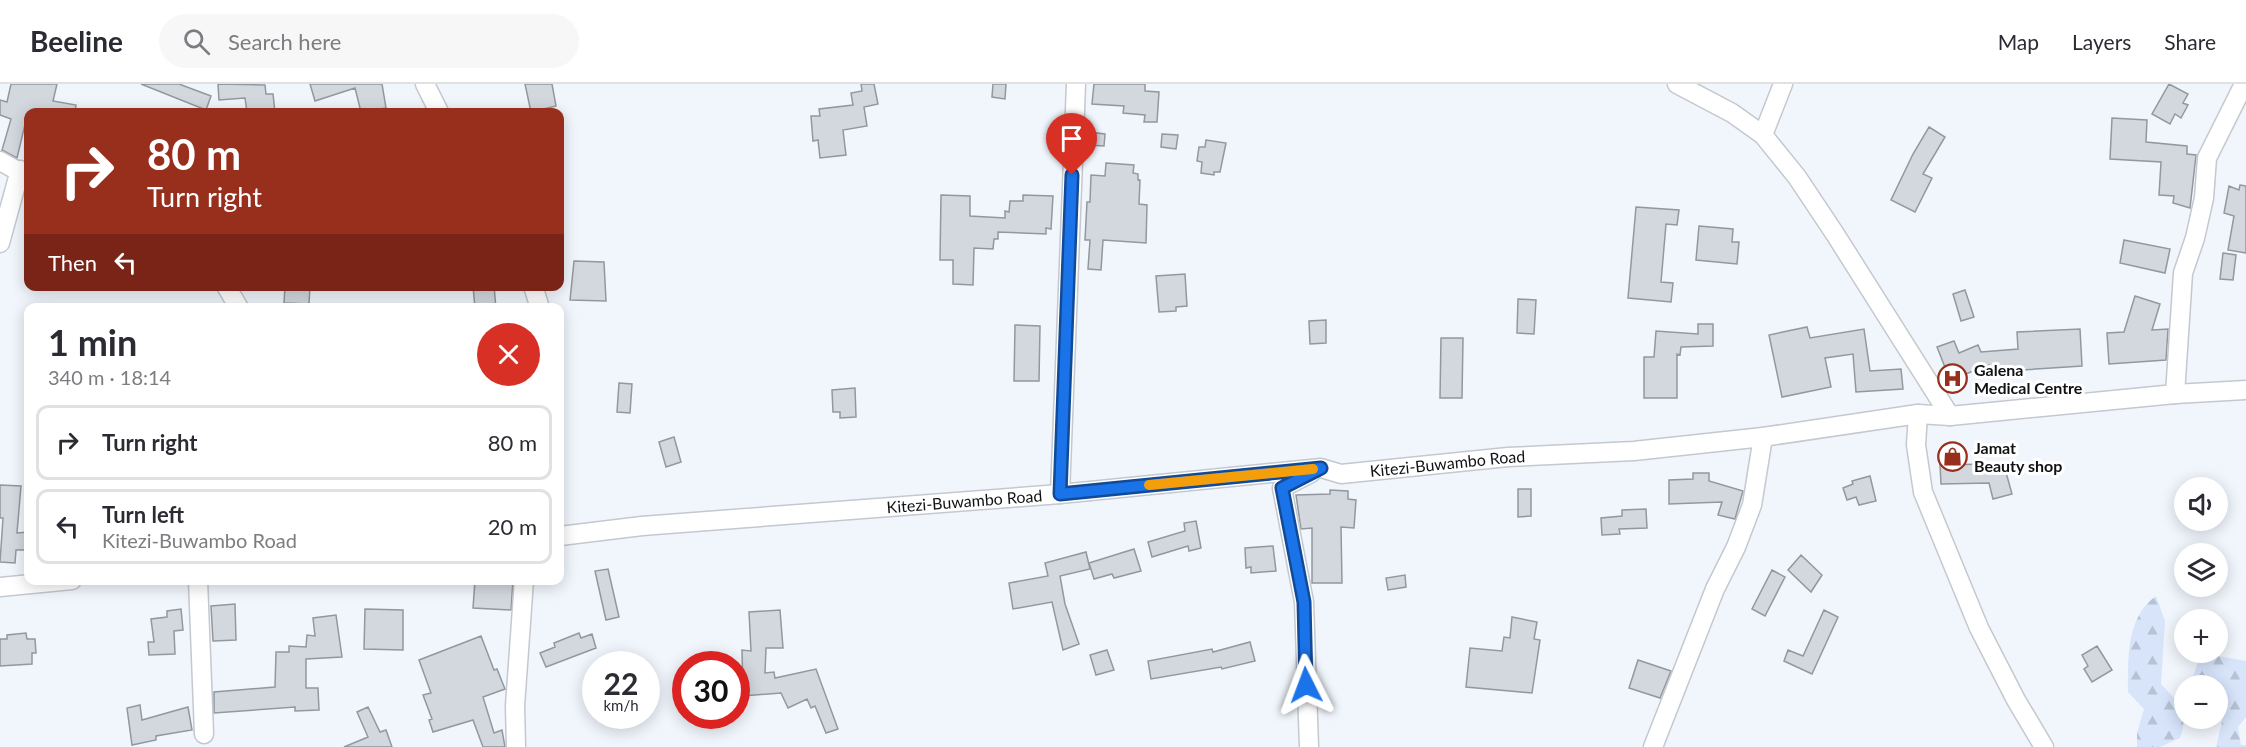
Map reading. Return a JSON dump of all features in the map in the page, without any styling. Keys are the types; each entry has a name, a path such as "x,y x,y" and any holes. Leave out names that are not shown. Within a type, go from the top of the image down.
{"street":[{"path":"425,84 437,108"},
{"path":"1060,494 1076,84"},
{"path":"1677,84 1732,113 1763,135 1797,177 1891,319 1950,416"},
{"path":"1763,135 1783,84"},
{"path":"2175,394 2183,273 2195,238 2204,198 2207,158 2244,84"},
{"path":"0,161 24,174 0,243"},
{"name":"Kitezi-Buwambo Road","path":"564,536 803,512 1060,494 1321,468 1341,474 1508,457 1634,451 1762,437 1918,414 1950,416 2175,394 2246,390"},
{"path":"1918,414 1916,445 1923,492 1979,628 2016,700 2044,747"},
{"path":"1653,747 1715,589 1736,547 1752,506 1762,437"},
{"path":"1310,747 1304,602 1282,488 1321,468"},
{"path":"0,587 24,585"},
{"path":"198,585 204,734"},
{"path":"516,747 515,706 524,585"}],"green space":[{"path":"2156,596 2165,621 2161,684 2174,699 2174,729 2183,729 2180,738 2160,747 2137,747 2137,733 2144,709 2128,692 2131,640 2139,615"},
{"path":"2228,658 2246,661 2246,717 2238,727 2241,745 2246,745 2246,747 2216,747 2220,729 2228,729 2228,675 2193,675 2198,663 2228,663"}],"building":[{"path":"11,84 57,84 53,101 76,105 76,108 24,108 24,129 17,158 2,150 11,119 0,115 0,100 7,102"},
{"path":"141,84 179,84 211,96 207,108 201,108"},
{"path":"218,84 265,85 266,94 273,94 275,108 246,108 245,98 219,100"},
{"path":"310,84 382,84 386,108 360,108 355,88 315,101"},
{"path":"525,84 552,84 556,106 530,108"},
{"path":"861,84 874,84 878,104 864,107 867,126 843,130 846,155 820,158 818,140 813,141 811,116 820,116 819,109 853,105 851,93 862,91"},
{"path":"993,84 1006,84 1005,99 992,97"},
{"path":"1094,84 1145,84 1145,91 1159,92 1157,122 1144,122 1145,115 1123,113 1124,106 1092,104"},
{"path":"2169,84 2188,94 2183,103 2188,105 2181,118 2175,114 2170,124 2152,114"},
{"path":"2112,118 2147,120 2146,142 2187,146 2187,154 2196,155 2190,208 2173,203 2174,196 2159,195 2161,162 2110,159"},
{"path":"1929,127 1945,137 1923,174 1932,178 1915,212 1891,200"},
{"path":"1089,132 1105,134 1104,146 1088,145"},
{"path":"1162,134 1178,135 1176,149 1161,147"},
{"path":"1206,140 1226,143 1220,172 1214,172 1214,175 1201,173 1202,162 1197,161 1199,147 1205,147"},
{"path":"1106,163 1134,165 1133,173 1138,174 1138,180 1140,180 1139,204 1147,205 1146,243 1103,240 1101,270 1088,269 1090,240 1085,240 1091,175 1105,176"},
{"path":"2240,185 2246,186 2246,253 2228,250 2234,216 2224,213 2229,186 2239,190"},
{"path":"941,195 970,196 970,216 1005,218 1005,211 1009,212 1010,201 1023,201 1023,195 1053,196 1051,229 1046,228 1046,234 998,232 998,239 994,239 993,249 974,248 973,285 953,284 953,260 940,260"},
{"path":"1636,207 1679,210 1677,225 1666,224 1661,282 1673,283 1671,302 1628,298"},
{"path":"1699,226 1733,229 1732,242 1739,242 1737,264 1696,260"},
{"path":"2124,240 2170,249 2165,273 2120,263"},
{"path":"2223,253 2236,255 2233,280 2220,279"},
{"path":"574,261 604,262 606,301 570,300"},
{"path":"1185,274 1187,306 1176,307 1176,311 1159,312 1156,276"},
{"path":"1965,290 1974,317 1961,321 1953,294"},
{"path":"285,291 310,291 309,303 284,303"},
{"path":"473,291 494,291 496,303 475,303"},
{"path":"2135,296 2160,304 2152,330 2168,329 2166,360 2109,364 2107,333 2124,332"},
{"path":"1518,299 1536,300 1534,334 1517,333"},
{"path":"1326,320 1326,343 1310,344 1309,321"},
{"path":"1698,324 1713,324 1713,346 1681,347 1680,355 1677,354 1677,398 1644,398 1644,357 1654,357 1656,331 1698,334"},
{"path":"1015,325 1040,326 1039,381 1014,381"},
{"path":"1807,327 1810,338 1864,329 1870,371 1901,369 1903,389 1856,392 1853,354 1825,358 1831,387 1782,397 1769,335"},
{"path":"2080,329 2082,366 1990,372 1989,365 1950,380 1937,347 1954,341 1959,353 1978,345 1981,352 2018,349 2017,332"},
{"path":"1441,338 1463,338 1462,398 1440,398"},
{"path":"619,383 632,384 630,413 617,412"},
{"path":"855,388 856,417 840,418 840,412 833,412 832,390"},
{"path":"674,437 681,462 666,467 659,442"},
{"path":"1940,465 2004,465 2012,494 1993,499 1989,483 1941,484"},
{"path":"1693,473 1709,473 1709,481 1743,491 1735,519 1718,515 1722,502 1669,504 1669,480 1693,479"},
{"path":"1870,476 1876,501 1859,505 1856,497 1847,500 1843,488 1853,484 1852,481"},
{"path":"0,485 21,486 17,533 24,532 24,550 16,550 15,563 0,562 3,518 0,518"},
{"path":"1518,489 1531,489 1531,516 1518,517"},
{"path":"1330,490 1348,491 1348,499 1356,500 1354,528 1341,527 1342,583 1312,583 1312,528 1301,529 1296,495 1330,494"},
{"path":"1646,509 1647,528 1619,529 1620,534 1602,535 1601,518 1622,516 1622,510"},
{"path":"1196,521 1201,548 1189,551 1188,546 1152,557 1148,542 1185,531 1184,523"},
{"path":"1273,546 1276,571 1251,573 1251,567 1246,568 1245,548"},
{"path":"1134,549 1141,571 1114,578 1112,574 1094,579 1089,563"},
{"path":"1086,552 1090,569 1060,576 1065,604 1079,644 1063,650 1052,602 1013,609 1009,583 1048,576 1045,563"},
{"path":"1801,555 1822,575 1811,592 1788,570"},
{"path":"608,569 619,617 606,620 595,571"},
{"path":"1772,570 1785,577 1765,616 1752,609"},
{"path":"1405,575 1406,587 1388,590 1386,578"},
{"path":"475,585 513,585 511,610 473,608"},
{"path":"235,604 236,640 213,641 211,606"},
{"path":"181,609 183,630 174,631 175,654 149,655 148,642 154,642 151,619 167,617 167,611"},
{"path":"365,609 403,610 403,650 364,649"},
{"path":"780,610 783,648 766,648 765,673 774,672 775,678 816,669 838,729 826,733 815,706 811,708 807,699 788,708 781,693 750,695 750,651 742,650 751,651 749,612"},
{"path":"1824,610 1838,617 1812,674 1784,661 1788,650 1803,656"},
{"path":"336,615 342,657 306,659 306,688 318,688 319,710 295,711 295,707 214,713 214,692 275,687 276,652 289,652 289,646 306,647 307,635 315,636 313,618"},
{"path":"1512,617 1537,622 1534,639 1540,640 1532,693 1466,687 1470,648 1502,651 1504,637 1510,638"},
{"path":"26,633 27,639 35,639 36,653 32,653 32,664 0,666 0,639 7,639 7,635"},
{"path":"579,633 581,638 592,634 596,648 582,651 582,653 546,667 540,653 555,647 554,643"},
{"path":"481,636 494,670 497,669 505,689 483,697 494,733 502,730 505,747 483,747 473,720 433,732 429,720 432,719 423,695 431,693 419,660"},
{"path":"1250,642 1255,661 1222,669 1221,667 1151,679 1148,661 1212,649 1213,652"},
{"path":"2097,646 2112,670 2092,682 2084,669 2088,666 2082,655"},
{"path":"1107,650 1114,670 1096,675 1090,655"},
{"path":"1638,660 1671,671 1660,698 1629,688"},
{"path":"140,705 142,720 188,707 192,730 156,736 156,740 132,745 127,708"},
{"path":"368,707 380,732 386,730 392,747 344,747 368,737 357,712"}],"slow traffic":[{"path":"1149,485 1313,469"}],"place":[{"name":"Galena Medical Centre","path":"1953,379"},
{"name":"Jamat Beauty shop","path":"1953,457"}],"route":[{"path":"1072,175 1060,494 1321,468 1282,488 1304,602 1306,685"}]}
